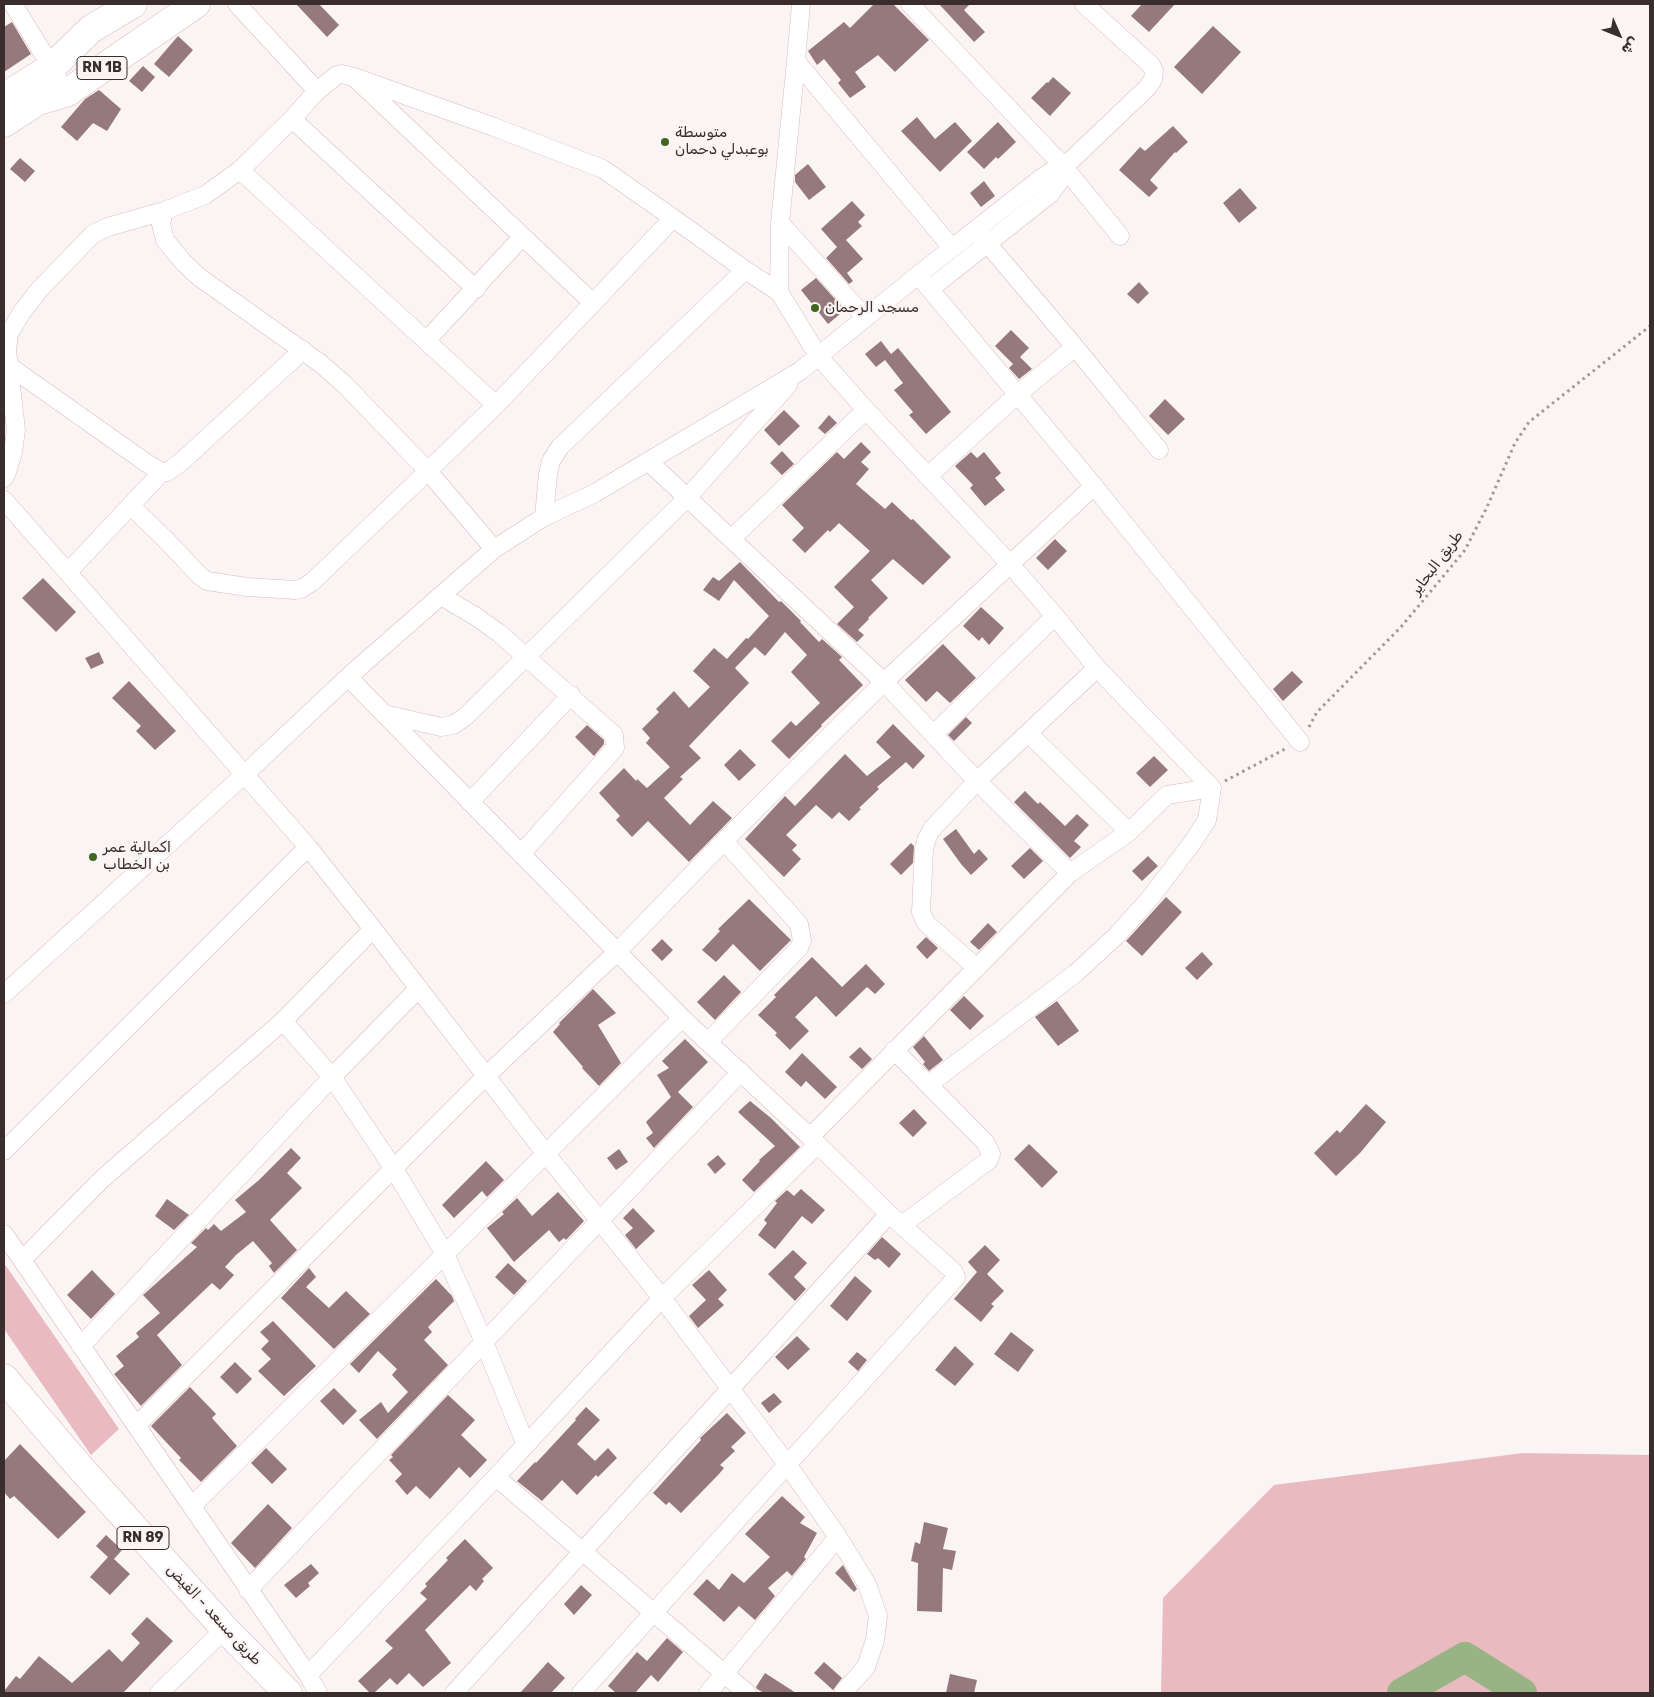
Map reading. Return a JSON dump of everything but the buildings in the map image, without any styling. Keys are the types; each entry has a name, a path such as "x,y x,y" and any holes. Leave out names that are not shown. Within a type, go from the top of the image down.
{"main road":[{"name":"RN 1B","path":"4,97 52,67 91,29 134,4"},
{"name":"RN 1B","path":"4,123 38,101 68,92 196,4"},
{"name":"طريق مسعد - الفيض","path":"4,1378 78,1465 225,1629 288,1693"}],"street":[{"path":"13,4 68,92"},
{"path":"237,4 317,90"},
{"path":"779,292 780,223 801,4"},
{"path":"910,4 1064,166 1120,236"},
{"path":"4,994 246,774 348,677 494,549 544,517 594,493 800,371 865,317 1040,179 1064,166 1148,87 1153,79 1154,72 1151,65 1084,4"},
{"path":"796,61 952,248"},
{"path":"4,478 13,452 16,430 7,350 9,334 22,312 39,290 93,234 108,227 164,211 205,195 240,170 292,119 317,90 337,75 354,76 494,127 603,170 779,292 819,357 1010,564 1097,668 1212,788"},
{"path":"354,76 593,303"},
{"path":"292,119 476,289"},
{"path":"930,289 1050,194 1059,182 1064,166"},
{"path":"240,170 496,405"},
{"path":"164,211 161,224 164,240 182,262 200,277 303,350 344,384 428,471 494,549"},
{"path":"130,506 207,581 247,587 301,589 312,582 496,405 673,218"},
{"path":"780,223 865,317"},
{"path":"976,230 1159,450"},
{"path":"426,341 522,237"},
{"path":"544,517 548,474 552,461 560,447 745,270"},
{"path":"918,275 1094,486 1300,742"},
{"path":"928,476 1018,394 1075,347"},
{"path":"9,366 162,472 167,472 180,463 303,350"},
{"path":"383,714 441,727 453,725 465,717 687,498 800,371"},
{"path":"731,539 866,410"},
{"path":"648,461 884,682 976,781 1070,874"},
{"path":"68,572 162,472"},
{"path":"136,1426 487,1076 617,952 724,841 884,682 1094,486"},
{"path":"4,500 308,847 546,1154 662,1298 788,1464 838,1537 867,1584 878,1616 875,1640 866,1667 843,1693"},
{"path":"441,596 475,616 498,633 571,695 614,735 615,748 521,854"},
{"path":"934,734 1055,616"},
{"path":"977,968 926,923 921,912 926,838 976,781 1097,668"},
{"path":"348,677 682,1018 896,1220 949,1267 956,1277 581,1693"},
{"path":"470,802 571,695"},
{"path":"1028,733 1129,832"},
{"path":"308,1675 496,1478 662,1298 813,1141 894,1050 1070,874 1129,832 1167,795 1212,788"},
{"path":"929,1084 1076,973 1117,935 1156,890 1208,820 1212,788"},
{"path":"708,1042 799,948 802,941 799,924 724,841"},
{"path":"4,1151 308,847"},
{"path":"22,1260 101,1180 283,1021 373,929"},
{"path":"81,1346 332,1077 419,988"},
{"path":"192,1506 682,1018"},
{"path":"283,1021 332,1077 394,1169 446,1254 526,1444"},
{"path":"454,1693 730,1389 896,1220 989,1160 992,1154 985,1142 894,1050"},
{"path":"248,1590 741,1072"},
{"path":"4,1234 308,1675 318,1693"},
{"path":"496,1478 747,1693"},
{"path":"708,1693 838,1537"},
{"path":"159,1693 225,1629"}],"path":[{"name":"طريق البحاير","path":"1300,742 1317,712 1401,627 1465,550 1487,507 1515,444 1529,422 1650,326"},
{"path":"1212,788 1300,742"}],"shaded area":[{"path":"4,1263 119,1429 91,1455 4,1329"},
{"path":"1523,1453 1650,1455 1650,1693 1161,1693 1163,1598 1274,1485"}],"waterway":[{"path":"1402,1693 1465,1657 1522,1693"}],"place":[{"name":"متوسطة بوعبدلي دحمان","path":"665,142"},
{"name":"مسجد الرحمان","path":"815,308"},
{"name":"اكمالية عمر بن الخطاب","path":"93,857"}]}
